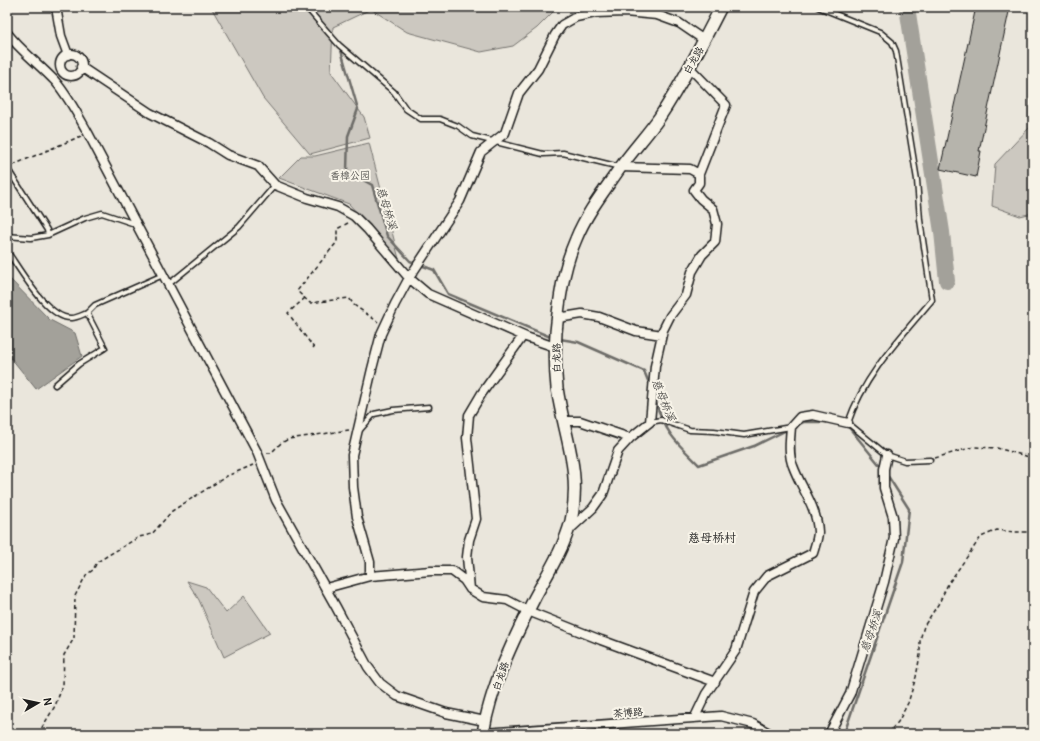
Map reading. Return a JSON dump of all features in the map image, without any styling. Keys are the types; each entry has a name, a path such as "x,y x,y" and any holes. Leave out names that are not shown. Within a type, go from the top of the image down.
{"street":[{"path":"56,7 61,36 68,55"},
{"name":"白龙路","path":"484,733 485,721 502,667 528,611 559,551 570,523 575,495 574,467 557,387 555,347 558,318 568,262 576,239 591,211 620,167 658,118 689,67 722,7"},
{"path":"370,576 370,562 357,517 353,487 352,455 356,432 381,334 408,278 460,201 475,170 477,159 483,149 505,133 519,94 538,69 555,35 562,25 576,17 595,13 625,12 657,15 679,23 704,40"},
{"path":"7,33 25,54 54,80 66,95 88,132 257,452 276,500 326,588 368,667 380,683 397,696 446,713 485,721"},
{"path":"68,55 78,57 82,67 150,113 209,142 228,155 258,166 275,185 307,198 338,207 356,218 408,278 428,294 523,336 555,347"},
{"path":"64,73 60,67 61,62 68,55"},
{"path":"54,80 64,73 75,75 82,67"},
{"path":"566,533 593,508 603,494 618,451 630,438 650,422 655,366 662,335 670,316 686,295 692,272 702,255 715,242 716,224 713,209 701,199 694,190 699,183 699,174 726,105 689,67"},
{"path":"620,167 690,169 699,174"},
{"path":"558,318 582,314 599,317 636,331 662,335"},
{"path":"470,590 467,557 469,540 476,519 467,438 469,415 482,393 523,336"},
{"path":"695,717 714,682 736,650 754,592 767,576 813,553 818,533 814,513 804,488 792,466 790,443 791,427 800,417 813,415 848,423"},
{"path":"564,421 580,421 630,438"},
{"path":"829,734 850,694 884,582 894,538 893,517 884,488 884,469 887,456"},
{"path":"326,588 370,576 431,571 452,571 464,580 470,590 483,597 507,600 528,611 714,682"},
{"name":"茶博路","path":"484,733 695,717 728,718 753,724 771,734"}],"lane":[{"path":"306,7 339,45 394,92 406,109 421,119 440,119 458,126 472,136 543,154 563,153 620,167"},
{"path":"818,7 880,32 892,42 896,51 917,180 920,220 932,300 886,354 854,404 848,423 887,456 906,461 930,460"},
{"path":"7,168 47,230 48,236"},
{"path":"169,284 239,227 275,185"},
{"path":"7,236 31,238 48,236 85,218 102,213 136,224"},
{"path":"7,251 45,304 58,315 71,318 87,314 95,305 164,275"},
{"path":"55,385 79,364 105,348 87,314"},
{"path":"356,432 374,414 393,410 429,407"},
{"path":"650,422 661,420 690,430 744,435 791,427"}],"path":[{"path":"7,168 88,132"},
{"path":"356,218 337,229 337,242 297,291 310,303 349,298 354,305 385,326"},
{"path":"305,298 288,313 314,348"},
{"path":"257,452 271,453 281,444 290,439 356,432"},
{"path":"930,460 973,447 997,448 1033,458"},
{"path":"38,734 55,706 63,685 64,655 74,638 75,596 86,575 93,570 98,562 139,536 152,534 172,511 227,476 261,462"},
{"path":"887,734 898,722 908,704 916,677 920,656 920,640 924,626 940,603 948,584 981,537 997,530 1033,532"}],"green space":[{"path":"211,7 558,7 537,28 513,46 481,52 407,32 371,9 333,27 331,72 364,117 370,138 310,154 263,98"},
{"path":"1033,54 1033,213 1020,216 992,206 995,164 1029,128 1030,58"},
{"name":"香樟公园","path":"369,143 399,259 349,204 279,178 301,156 315,156"},
{"path":"187,581 206,587 226,613 244,596 270,633 224,657 199,600"}],"shaded area":[{"path":"7,276 50,320 75,333 82,356 36,389 7,353"}],"building":[{"path":"976,7 1010,7 979,151 981,151 976,177 940,169"}],"waterway":[{"name":"慈母桥溪","path":"303,7 309,14"},
{"path":"907,7 942,232 947,281"},
{"name":"慈母桥溪","path":"340,47 358,109 348,136 347,171 372,185 387,236 410,261 434,270 448,294 553,338"},
{"name":"慈母桥溪","path":"560,339 578,342 644,371 651,388"},
{"name":"慈母桥溪","path":"655,400 667,429 684,450 699,465 754,446 789,429"},
{"name":"慈母桥溪","path":"796,426 804,422 828,422"},
{"name":"慈母桥溪","path":"847,425 882,468"},
{"name":"慈母桥溪","path":"844,734 903,562 909,509 886,473"}],"district":[{"name":"慈母桥村","path":"712,538"}]}
